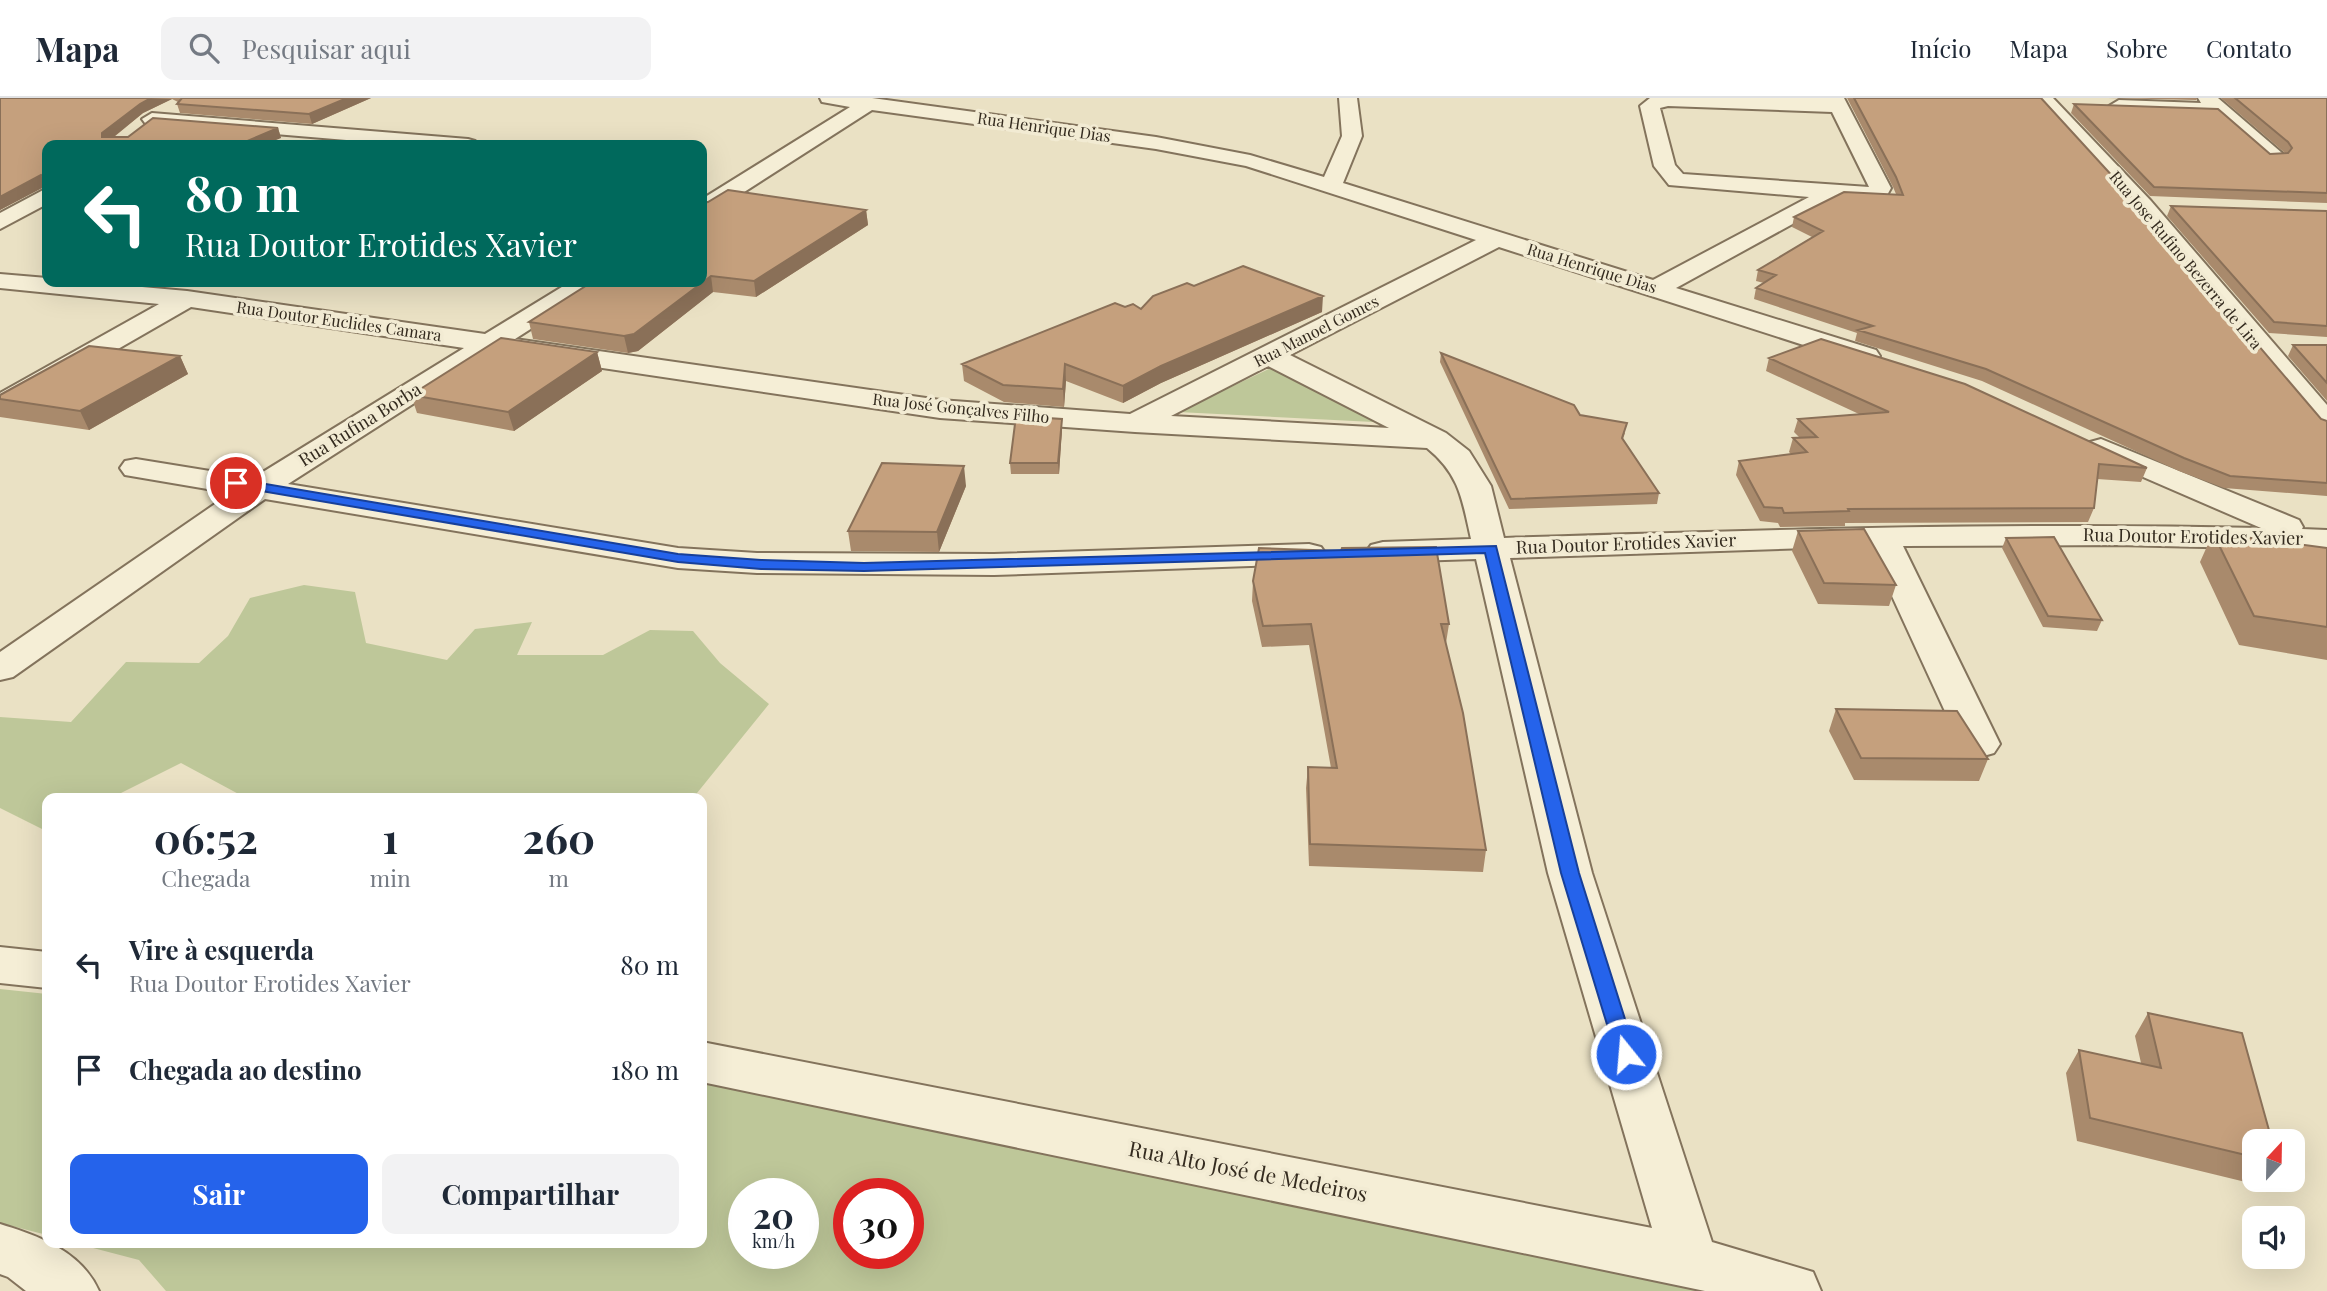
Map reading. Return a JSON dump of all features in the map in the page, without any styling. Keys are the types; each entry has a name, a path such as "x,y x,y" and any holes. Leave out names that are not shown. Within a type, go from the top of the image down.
{"street":[{"name":"Rua Henrique Dias","path":"828,98 1209,152 1250,161 1884,362"},
{"path":"1331,185 1352,136 1348,98"},
{"path":"1668,100 1837,102 1880,188 1878,192 1865,195 1677,180 1665,166 1650,106 1652,103 1668,100"},
{"path":"2046,101 2075,104"},
{"name":"Rua Jose Rufino Bezerra de Lira","path":"2046,101 2143,206 2327,423"},
{"path":"179,103 144,125 361,140"},
{"path":"707,206 869,103"},
{"path":"2101,105 2213,103 2275,157"},
{"path":"1657,288 1835,192"},
{"path":"0,222 42,198"},
{"path":"2143,206 2169,207"},
{"name":"Rua Manoel Gomes","path":"1135,424 1497,239"},
{"name":"Rua Doutor Euclides Camara","path":"0,281 42,285"},
{"name":"Rua Doutor Euclides Camara","path":"62,287 187,299 491,342"},
{"name":"Rua Rufina Borba","path":"0,669 261,487 579,287"},
{"path":"0,405 187,299"},
{"name":"Rua José Gonçalves Filho","path":"491,342 940,409 1135,424 1435,439"},
{"path":"2258,344 2299,346"},
{"path":"1268,355 1435,439 1458,458 1475,486 1570,873 1689,1261"},
{"path":"2075,436 2207,496 2269,521 2327,540"},
{"name":"Rua Doutor Erotides Xavier","path":"136,468 678,558 761,564 864,567 1881,536 2141,535 2327,540"},
{"path":"1881,536 1980,744"},
{"path":"0,965 42,969"},
{"name":"Rua Alto José de Medeiros","path":"707,1063 1689,1261 1792,1291"},
{"path":"0,1249 26,1257 70,1291"}],"green space":[{"path":"1275,366 1393,423 1178,412"},
{"path":"304,585 355,592 366,643 447,660 475,629 532,622 517,655 603,655 650,630 693,631 720,663 769,704 697,793 237,793 181,763 121,793 42,793 42,829 0,808 0,717 71,722 126,662 199,663 228,636 250,598"},
{"path":"0,989 42,993 42,1234 0,1223"},
{"path":"707,1075 1722,1291 166,1291 139,1260 93,1248 707,1248"}],"building":[{"path":"0,98 151,98 102,133 102,137 128,137 153,118 278,128 250,140 42,140 42,176 0,197"},
{"path":"182,98 347,98 309,114 177,104"},
{"path":"1854,98 2041,98 2137,203 2321,419 2327,421 2327,483 2230,476 1986,369 1858,330 1873,326 1756,288 1776,275 1758,270 1823,231 1794,217 1844,192 1903,195"},
{"path":"2235,98 2327,98 2327,193 2154,187 2074,104 2218,109 2270,154 2288,153 2292,148 2288,142"},
{"path":"728,190 866,210 754,281 711,276 707,279 708,202"},
{"path":"2171,206 2327,211 2327,326 2274,322"},
{"path":"1243,266 1323,296 1161,366 1123,386 1065,364 1063,389 1003,385 962,364 1115,303 1125,307 1133,304 1141,309 1153,296 1187,283 1194,286"},
{"path":"584,287 696,287 634,334 624,336 529,322"},
{"path":"501,338 597,352 508,412 411,395"},
{"path":"1821,339 1965,384 2147,468 2099,464 2094,508 1848,509 1849,511 1784,513 1782,508 1764,507 1739,461 1807,452 1793,438 1817,437 1798,419 1889,412 1769,358"},
{"path":"2293,345 2327,345 2327,383"},
{"path":"89,346 180,356 80,411 0,399 0,395"},
{"path":"1441,353 1574,405 1580,415 1627,423 1622,438 1659,493 1511,499"},
{"path":"1016,416 1062,419 1058,463 1010,463"},
{"path":"882,463 964,466 937,532 848,531"},
{"path":"1864,529 1896,585 1824,583 1798,531"},
{"path":"2213,533 2327,548 2327,627 2254,616"},
{"path":"2054,537 2102,620 2048,616 2006,538"},
{"path":"1436,547 1449,624 1441,624 1463,713 1486,850 1310,844 1308,767 1337,768 1311,624 1263,626 1253,581 1259,548 1341,551 1342,548"},
{"path":"1836,709 1957,711 1988,759 1861,758"},
{"path":"2148,1013 2242,1033 2269,1129 2242,1129 2242,1154 2090,1118 2079,1050 2161,1068"}],"route":[{"path":"236,483 678,558 761,564 864,567 1491,549 1570,873 1626,1054"}]}
